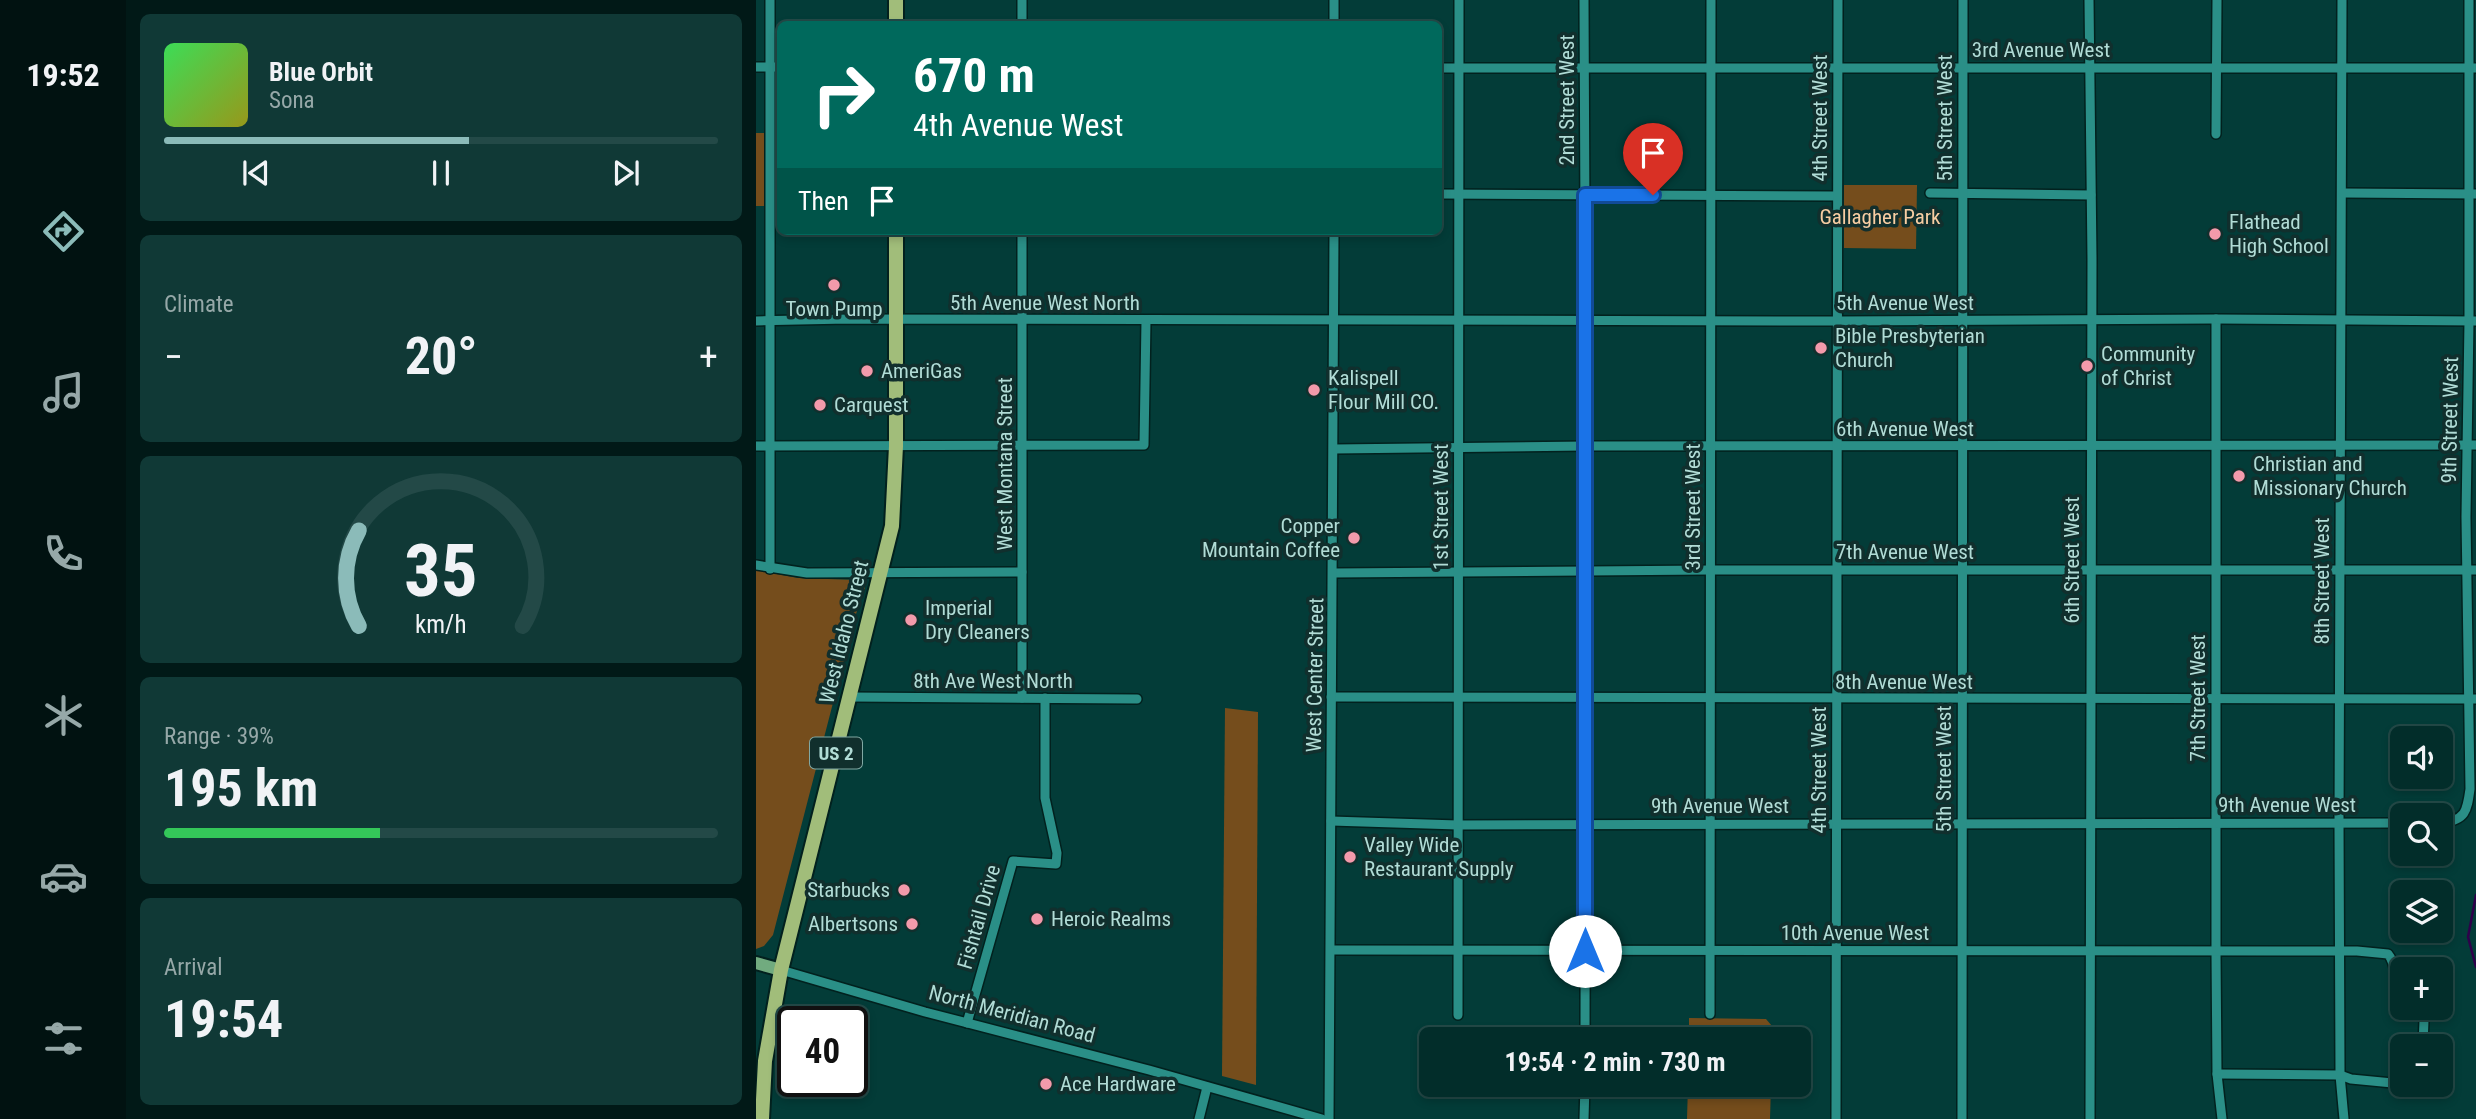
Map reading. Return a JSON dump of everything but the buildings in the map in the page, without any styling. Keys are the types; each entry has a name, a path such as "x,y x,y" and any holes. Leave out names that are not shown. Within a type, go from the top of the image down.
{"highway":[{"path":"896,0 896,21"},
{"name":"West Idaho Street","path":"762,1119 765,1060 781,970 894,512 896,235"}],"main road":[{"name":"North Meridian Road","path":"756,963 781,970"}],"street":[{"path":"770,0 770,569"},
{"path":"1022,0 1022,21"},
{"path":"1334,0 1334,21"},
{"name":"1st Street West","path":"1458,0 1458,1015"},
{"name":"2nd Street West","path":"1584,0 1585,1027"},
{"name":"3rd Street West","path":"1710,1014 1711,0"},
{"name":"4th Street West","path":"1836,1119 1838,0"},
{"name":"5th Street West","path":"1962,1119 1963,0"},
{"name":"6th Street West","path":"2090,0 2090,1119"},
{"name":"8th Street West","path":"2342,0 2339,822 2340,1075 2344,1119"},
{"name":"9th Street West","path":"2453,821 2464,814 2468,806 2473,699 2473,68 2469,0"},
{"path":"2216,134 2217,3"},
{"path":"756,67 777,67"},
{"name":"3rd Avenue West","path":"1442,68 2473,68"},
{"path":"769,192 777,192"},
{"path":"1930,193 2091,195"},
{"path":"2343,193 2472,194"},
{"path":"1442,194 1837,196"},
{"name":"West Montana Street","path":"1022,235 1022,698"},
{"name":"West Center Street","path":"1329,1119 1334,235"},
{"name":"7th Street West","path":"2216,319 2216,952 2217,1074 2222,1119"},
{"path":"756,446 1144,445 1146,320"},
{"name":"5th Avenue West North","path":"756,321 1333,320"},
{"name":"5th Avenue West","path":"1333,320 2473,321"},
{"name":"6th Avenue West","path":"1334,449 1586,446 2472,445"},
{"path":"756,565 807,573 1022,572"},
{"name":"7th Avenue West","path":"1333,573 2472,570"},
{"name":"8th Ave West North","path":"850,697 1137,699"},
{"name":"8th Avenue West","path":"1331,697 2473,699"},
{"name":"Fishtail Drive","path":"967,1023 1013,860 1056,864 1058,853 1045,798 1045,698"},
{"name":"9th Avenue West","path":"1331,821 1458,825 2390,822"},
{"name":"10th Avenue West","path":"1331,950 2340,951 2379,952 2391,957"},
{"name":"North Meridian Road","path":"781,970 1322,1119"},
{"path":"2217,1074 2340,1075 2351,1079 2390,1083"},
{"path":"1199,1119 1207,1087"},
{"path":"1584,1119 1585,1097"}],"green space":[{"path":"756,133 764,133 764,206 756,206"},
{"name":"Gallagher Park","path":"1844,185 1917,185 1916,249 1844,248"},
{"path":"756,570 798,578 858,580 864,584 865,589 856,614 773,935 764,946 756,949"},
{"path":"1225,708 1258,712 1256,1085 1222,1076"},
{"path":"1689,1018 1766,1019 1772,1026 1772,1027 1689,1027"},
{"path":"1688,1097 1771,1097 1770,1119 1687,1119"}],"waterway":[{"path":"2476,895 2468,937 2476,967"}],"place":[{"name":"Flathead High School","path":"2215,234"},
{"name":"Town Pump","path":"834,285"},
{"name":"Bible Presbyterian Church","path":"1821,348"},
{"name":"Community of Christ","path":"2087,366"},
{"name":"AmeriGas","path":"867,371"},
{"name":"Kalispell Flour Mill CO.","path":"1314,390"},
{"name":"Carquest","path":"820,405"},
{"name":"Christian and Missionary Church","path":"2239,476"},
{"name":"Copper Mountain Coffee","path":"1354,538"},
{"name":"Imperial Dry Cleaners","path":"911,620"},
{"name":"Valley Wide Restaurant Supply","path":"1350,857"},
{"name":"Starbucks","path":"904,890"},
{"name":"Heroic Realms","path":"1037,919"},
{"name":"Albertsons","path":"912,924"},
{"name":"Ace Hardware","path":"1046,1084"}],"route":[{"path":"1585,951 1585,195 1653,195"}]}
